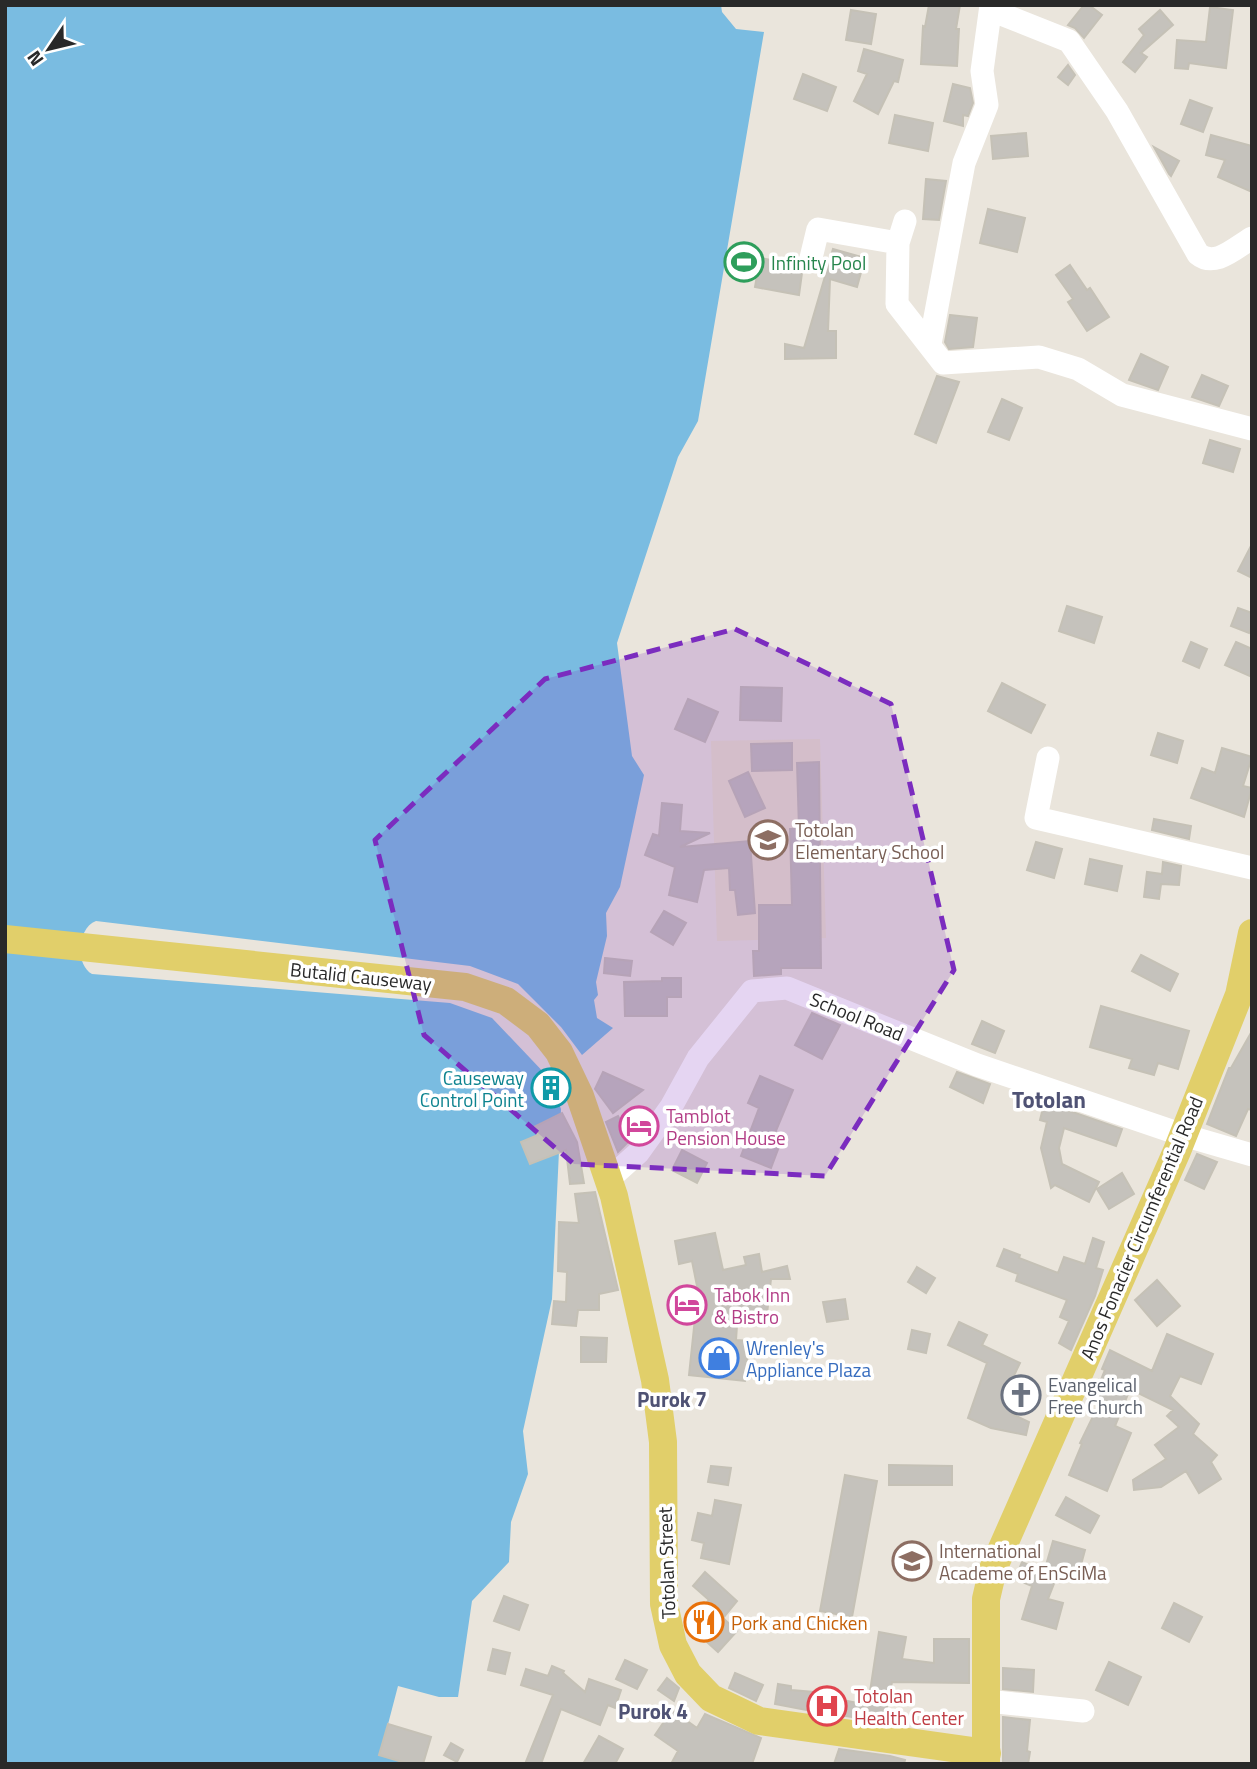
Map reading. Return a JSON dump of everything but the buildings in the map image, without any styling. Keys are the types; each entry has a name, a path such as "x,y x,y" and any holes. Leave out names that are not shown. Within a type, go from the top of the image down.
{"main road":[{"name":"Anos Fonacier Circumferential Road","path":"987,1759 986,1599 993,1569 1183,1135 1239,995 1252,933"},
{"name":"Butalid Causeway","path":"5,939 465,987 506,1001 538,1025 559,1052 580,1096 609,1179"},
{"name":"Totolan Street","path":"609,1179 654,1380 663,1442 664,1604 673,1645 688,1674 710,1698 759,1721 987,1759"}],"street":[{"path":"930,344 964,163 987,105 982,71 991,8 1069,41 1117,111 1198,254 1206,260 1214,260 1252,238"},
{"path":"810,262 818,229 902,232 897,304 943,363 1039,357 1078,369 1122,395 1252,429"},
{"path":"1048,758 1036,818 1252,868"},
{"name":"School Road","path":"609,1179 638,1153 671,1107 698,1058 751,991 787,988 977,1065 1183,1135"},
{"path":"1183,1135 1252,1155"},
{"path":"987,1701 1083,1711"}],"highlighted area":[{"path":"735,629 891,704 954,970 825,1176 574,1164 424,1035 375,840 545,679"}],"shaded area":[{"name":"Totolan Elementary School","path":"820,739 826,938 717,941 711,741"},
{"name":"Totolan Health Center","path":"816,1695 840,1698 837,1717 814,1714"}],"water":[{"path":"5,5 721,5 722,12 736,29 764,32 698,421 678,457 617,643 632,756 644,775 620,887 606,913 607,936 596,982 598,995 594,1000 597,1018 613,1028 582,1055 561,1027 518,984 470,966 96,921 85,931 80,947 83,963 92,974 450,1003 492,1018 549,1078 561,1109 552,1299 523,1431 528,1474 511,1522 509,1562 472,1601 458,1697 439,1697 398,1686 381,1751 419,1764 5,1764"}],"place":[{"name":"Infinity Pool","path":"744,262"},
{"name":"Totolan Elementary School","path":"768,840"},
{"name":"Causeway Control Point","path":"551,1088"},
{"name":"Tamblot Pension House","path":"639,1126"},
{"name":"Tabok Inn & Bistro","path":"687,1305"},
{"name":"Wrenley's Appliance Plaza","path":"719,1358"},
{"name":"Evangelical Free Church","path":"1021,1395"},
{"name":"International Academe of EnSciMa","path":"912,1561"},
{"name":"Pork and Chicken","path":"704,1622"},
{"name":"Totolan Health Center","path":"827,1706"}],"district":[{"name":"Totolan","path":"1049,1099"},
{"name":"Purok 7","path":"672,1399"},
{"name":"Purok 4","path":"653,1711"}]}
